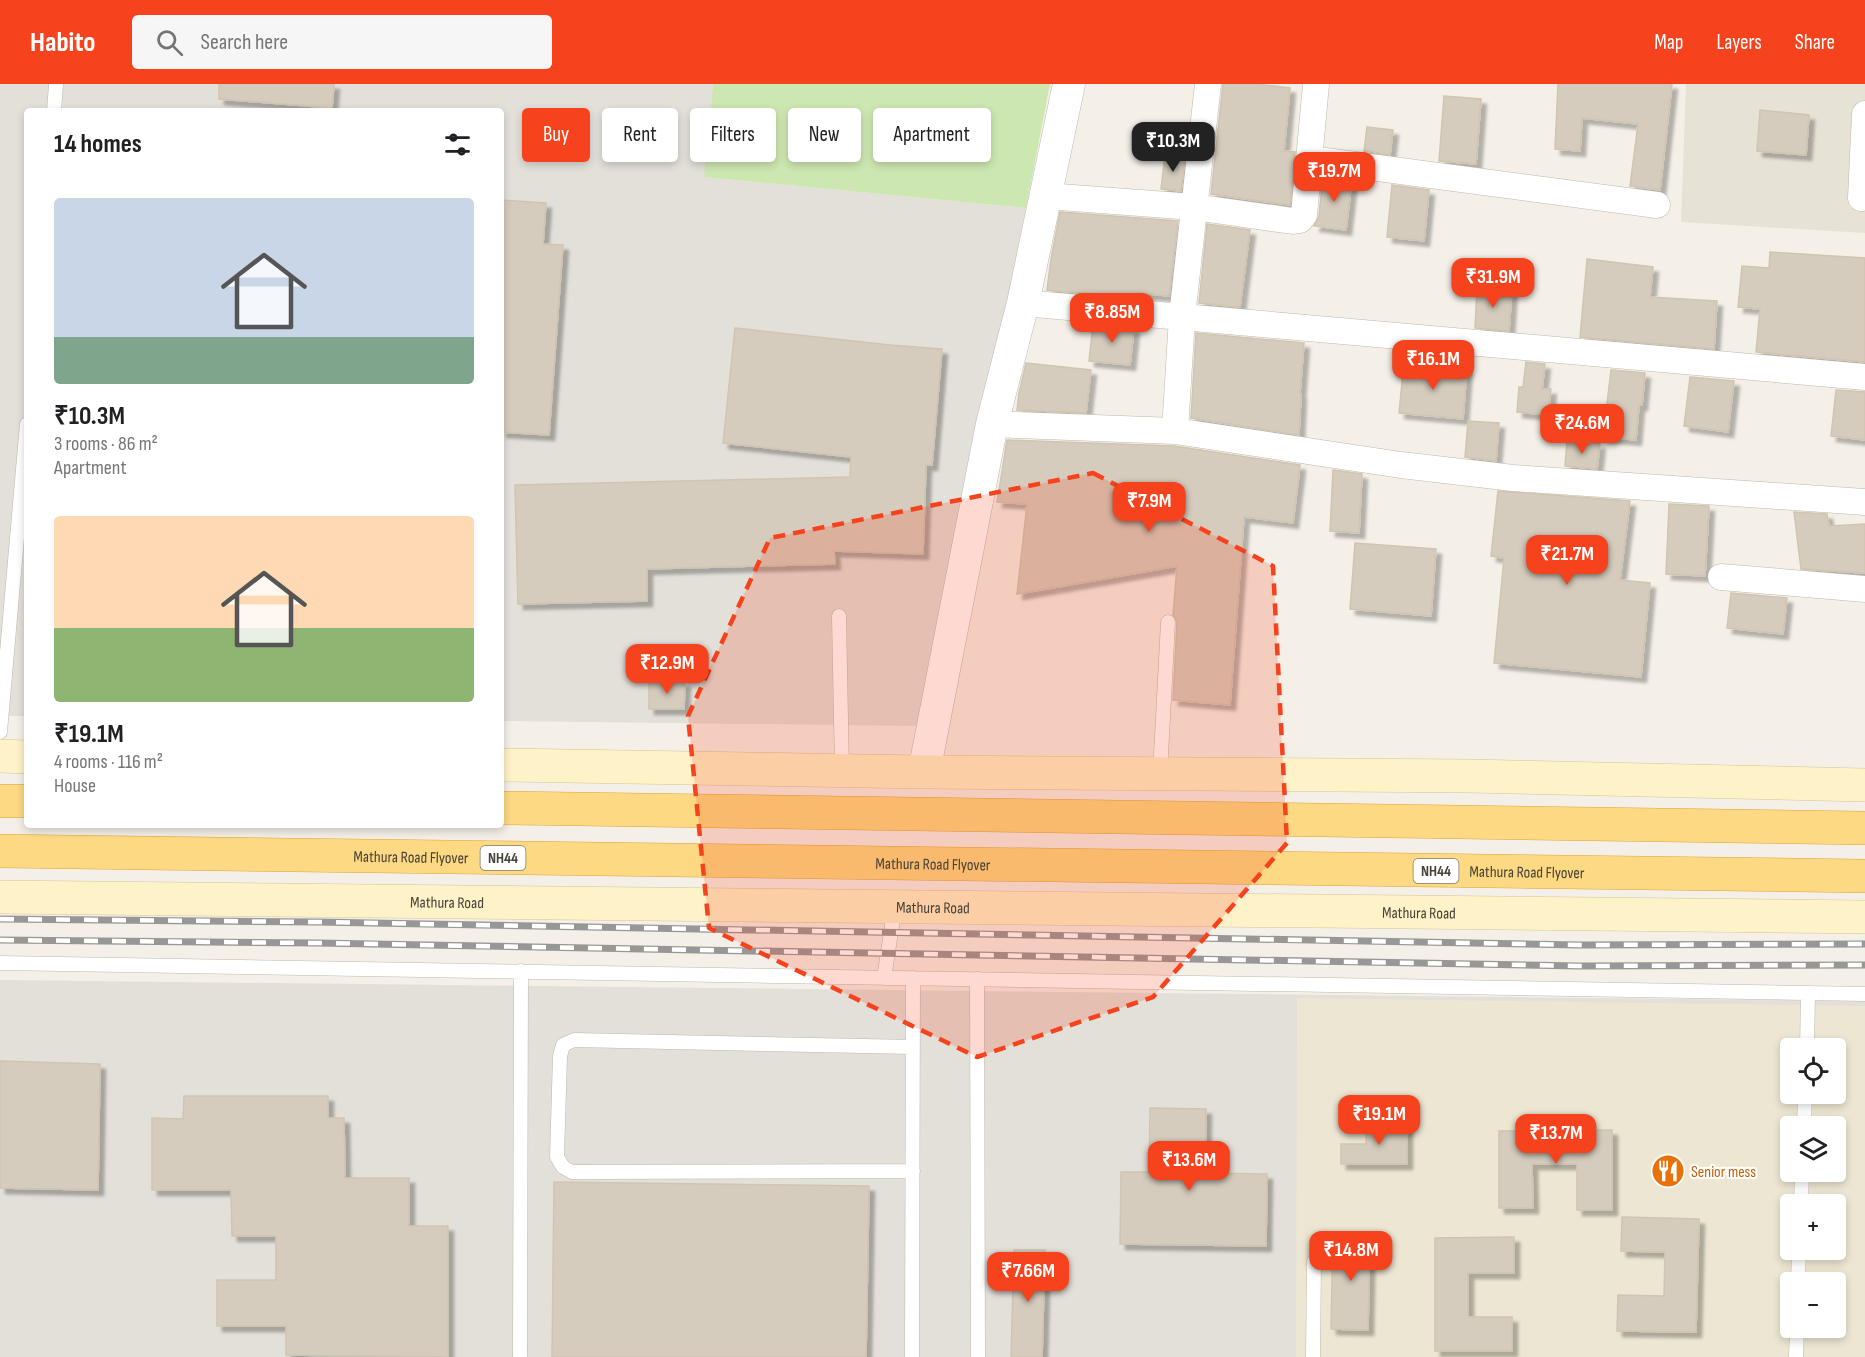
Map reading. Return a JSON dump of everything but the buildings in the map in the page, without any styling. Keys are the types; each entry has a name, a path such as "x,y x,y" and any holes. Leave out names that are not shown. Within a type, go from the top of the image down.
{"highway":[{"path":"0,801 24,801"},
{"path":"504,808 1865,828"},
{"name":"Mathura Road Flyover","path":"0,851 1865,876"}],"main road":[{"path":"0,756 24,757"},
{"path":"504,765 924,772 1469,776 1865,785"},
{"name":"Mathura Road","path":"0,897 1865,917"}],"street":[{"path":"924,772 992,424 1023,303 1069,84"},
{"path":"1175,431 1182,317 1208,84"},
{"path":"1046,196 1194,207 1293,221 1300,220 1304,215 1316,84"},
{"path":"1861,198 1865,114"},
{"path":"1310,159 1657,205"},
{"path":"1023,303 1865,377"},
{"path":"992,424 1175,431 1401,465 1513,478 1865,502"},
{"path":"1721,578 1865,589"}],"lane":[{"path":"54,108 57,84"},
{"path":"0,732 24,458"},
{"path":"839,616 842,771"},
{"path":"1160,774 1168,622"},
{"path":"884,978 895,906"},
{"path":"0,963 1865,994"},
{"path":"520,1357 521,971"},
{"path":"912,1357 913,978"},
{"path":"977,979 978,1357"},
{"path":"1807,1038 1809,993"},
{"path":"913,1047 574,1040 563,1045 560,1056 557,1157 563,1167 572,1172 913,1171"},
{"path":"1313,1357 1314,1261"},
{"path":"1796,1357 1797,1338"}],"highlighted area":[{"path":"1093,473 1273,566 1287,843 1153,997 977,1057 709,928 688,716 770,538"}],"shaded area":[{"path":"0,84 713,84 711,108 690,108 690,162 706,162 705,177 1026,208 920,726 504,721 504,108 24,108 24,716 0,716"},
{"path":"1686,84 1865,84 1865,233 1681,222"},
{"path":"0,980 1865,1001 1865,1357 0,1357"},
{"path":"1297,998 1865,1006 1865,1357 1296,1357"}],"green space":[{"path":"713,84 1050,84 1026,208 704,177 705,162 776,162 776,108 711,108"}],"railway":[{"path":"0,919 317,922 1579,945 1865,944"},
{"path":"0,940 317,943 1579,966 1865,965"}],"place":[{"name":"Senior mess","path":"1668,1171"}]}
